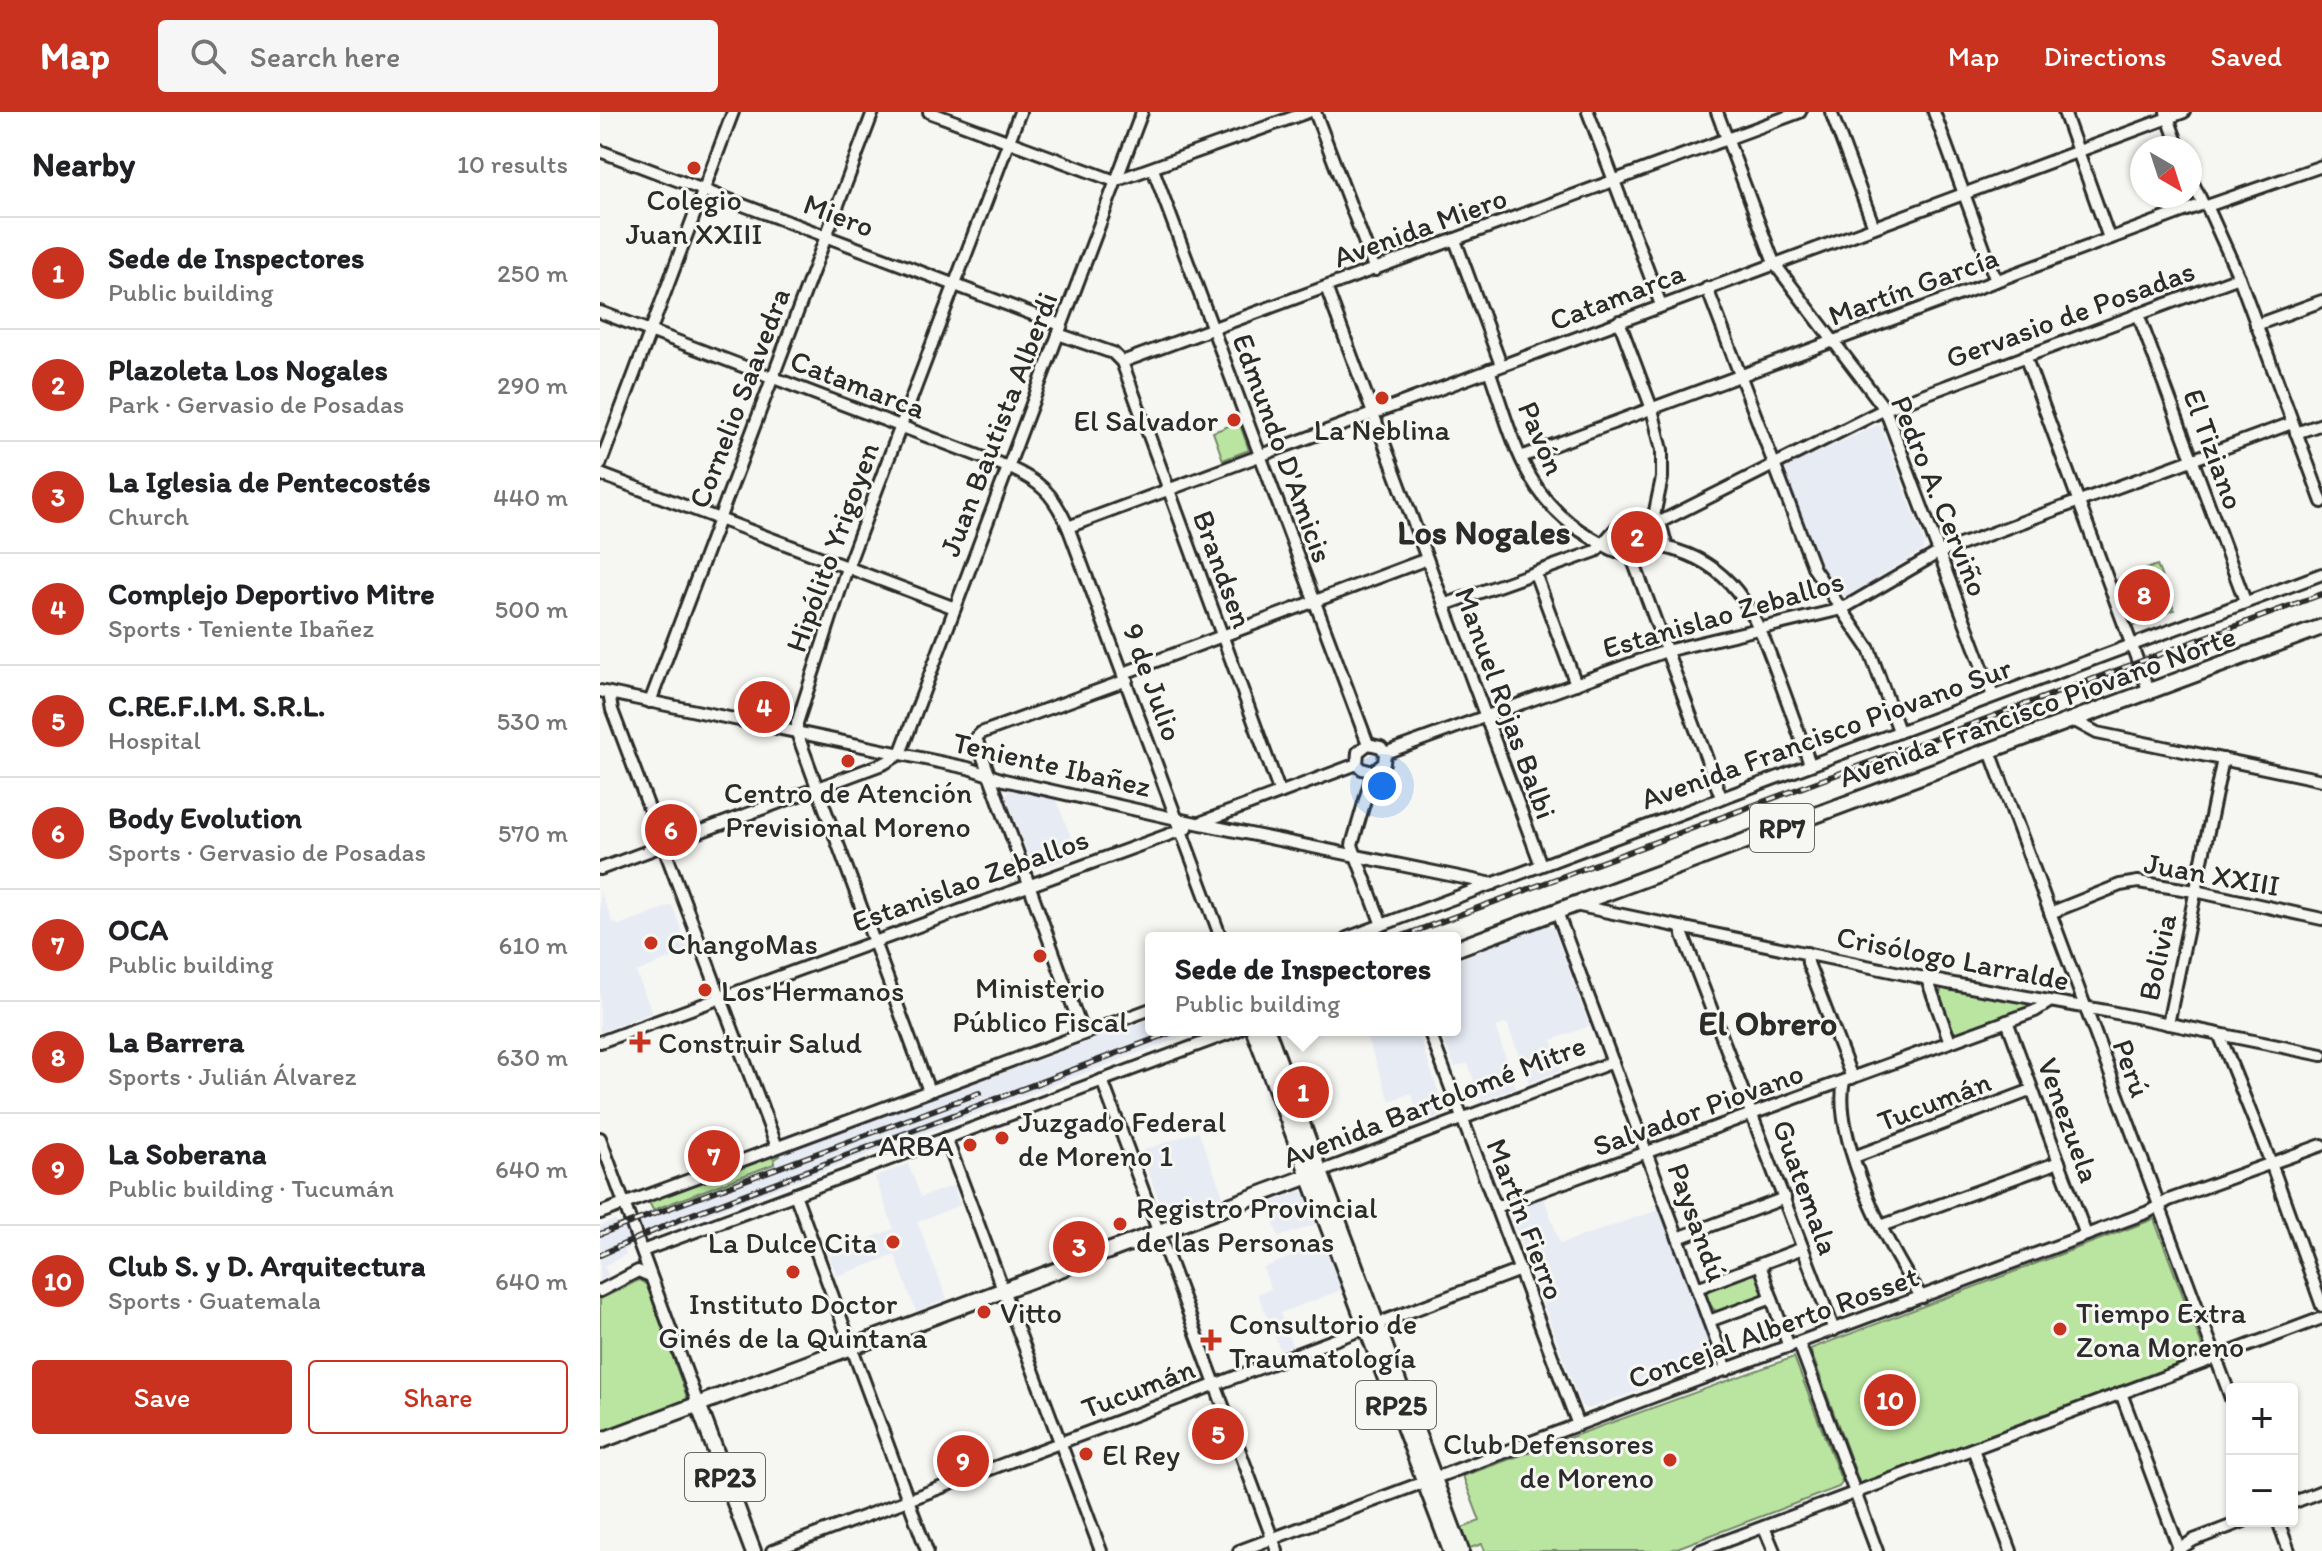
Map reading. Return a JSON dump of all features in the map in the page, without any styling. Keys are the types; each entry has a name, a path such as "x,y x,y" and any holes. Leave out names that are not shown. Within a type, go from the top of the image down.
{"main road":[{"name":"Avenida Francisco Piovano Norte","path":"1461,947 2322,627"},
{"path":"1256,1036 1314,1174"},
{"path":"1269,1036 1314,1174"},
{"name":"Avenida Bartolomé Mitre","path":"600,1441 1314,1174"},
{"name":"RP25","path":"1314,1174 1430,1481 1461,1551"},
{"name":"RP23","path":"698,1404 753,1551"},
{"name":"RP25","path":"1430,1481 1451,1551"}],"street":[{"path":"600,465 733,112"},
{"name":"Cornelio Saavedra","path":"650,702 873,112"},
{"path":"929,112 1115,181 1308,112"},
{"name":"Hipólito Yrigoyen","path":"797,733 799,715 847,568 1020,112"},
{"name":"Juan Bautista Alberdi","path":"900,754 1142,112"},
{"path":"1315,112 1375,270"},
{"path":"1588,112 1661,305"},
{"name":"Pedro A. Cerviño","path":"1717,112 1774,263 1885,409 1993,696"},
{"name":"Avenida Miero","path":"1122,362 1800,112"},
{"path":"1831,112 1874,227"},
{"path":"1934,112 1996,281"},
{"path":"2064,112 2109,238"},
{"name":"Catamarca","path":"1068,527 2078,151 2167,115 2184,112"},
{"path":"2167,115 2175,136"},
{"name":"Miero","path":"600,151 955,284 1060,330"},
{"name":"Martín García","path":"1521,457 2109,238 2322,166"},
{"name":"Edmundo D'Amicis","path":"1153,169 1368,744"},
{"path":"2202,199 2239,277 2322,502"},
{"name":"Pavón","path":"1455,240 1501,365"},
{"name":"Gervasio de Posadas","path":"1444,605 1596,551 1619,525 1641,524 1657,519 1885,409 2239,277"},
{"name":"Manuel Rojas Balbi","path":"1326,287 1541,865"},
{"path":"1707,288 1814,569 1869,649 1899,731"},
{"path":"2256,325 2322,301"},
{"name":"Catamarca","path":"600,312 1008,467"},
{"name":"El Tiziano","path":"2138,314 2245,601"},
{"path":"1619,321 1652,409 1663,463 1657,519 1667,548"},
{"path":"1060,330 1113,353 1122,362"},
{"path":"2025,356 2149,692"},
{"name":"Brandsen","path":"1122,362 1280,793"},
{"name":"Pavón","path":"1489,370 1533,486 1544,501 1563,519 1604,545 1631,555"},
{"name":"Estanislao Zeballos","path":"1385,753 1666,651 1842,609 1938,553 2192,459 2294,428 2322,424"},
{"name":"9 de Julio","path":"1008,467 1037,481 1061,510 1126,676 1219,932"},
{"path":"600,474 955,608"},
{"path":"1721,797 1631,555 1641,548 1667,548 1690,555 1738,590 1761,629 1810,764"},
{"path":"1083,1034 976,738 981,733 1222,636 1427,559"},
{"path":"1535,573 1576,684"},
{"name":"Avenida Francisco Piovano Sur","path":"1363,932 2322,574"},
{"path":"605,692 777,1147"},
{"name":"Teniente Ibañez","path":"605,692 987,774 1179,824"},
{"path":"2073,720 2097,733 2322,780"},
{"path":"797,733 929,1091"},
{"path":"1373,772 1357,764 1358,752 1368,744 1381,747 1385,753 1384,763 1373,772 1352,839 1354,855 1382,925"},
{"name":"Perú","path":"1990,751 2226,1385"},
{"path":"600,869 885,763 900,754"},
{"name":"Bolivia","path":"2168,1024 2223,759"},
{"name":"Estanislao Zeballos","path":"600,1042 1028,885 1179,824 1199,823 1357,764"},
{"path":"1199,823 1493,884"},
{"name":"Juan XXIII","path":"2050,913 2138,882 2195,891 2322,919"},
{"name":"Crisólogo Larralde","path":"1575,905 1927,979 2322,1055"},
{"name":"Paysandú","path":"1557,912 1727,1370"},
{"name":"Guatemala","path":"1680,927 1834,1330"},
{"path":"1807,953 1848,1079 1844,1117 1854,1157 1881,1226 1905,1273 1922,1297"},
{"path":"1927,979 1950,1042"},
{"name":"Salvador Piovano","path":"1496,1207 2035,1011 2049,1002"},
{"path":"600,1213 1145,1011"},
{"name":"Venezuela","path":"2007,1021 2086,1235"},
{"path":"2219,1034 2271,1163 2322,1306"},
{"path":"629,1276 642,1251 1222,1036"},
{"name":"Martín Fierro","path":"1431,1036 1578,1425"},
{"name":"Avenida Bartolomé Mitre","path":"1314,1174 1613,1062"},
{"path":"1102,1080 1277,1551"},
{"name":"Tucumán","path":"1854,1157 2032,1090"},
{"path":"600,1138 642,1251"},
{"path":"946,1138 1101,1551"},
{"name":"Concejal Alberto Rosset","path":"1239,1551 2322,1145"},
{"path":"1881,1226 2059,1162"},
{"path":"795,1194 927,1551"},
{"path":"1678,1238 1785,1198"},
{"path":"1697,1288 1803,1248"},
{"name":"RP23","path":"642,1251 698,1404"},
{"path":"1760,1265 1856,1493 1877,1551"},
{"name":"Tucumán","path":"772,1551 1520,1270"},
{"path":"600,1291 638,1271 650,1276"},
{"path":"1709,1321 1772,1298"},
{"path":"1699,1551 2322,1318"},
{"path":"2121,1393 2178,1550 2194,1540 2228,1527"},
{"path":"1973,1449 2011,1551"},
{"path":"2298,1501 2322,1491"},
{"path":"1764,1527 1774,1551"},
{"path":"2280,1527 2289,1551"}],"shaded area":[{"path":"1878,425 1925,544 1923,550 1847,596 1842,595 1825,575 1782,469"},
{"path":"1010,790 1056,800 1078,855 1038,869 1033,867 1006,795"},
{"path":"600,891 613,923 620,925 672,905 689,951 636,972 652,1012 600,1032"},
{"path":"1545,925 1553,928 1589,1026 1552,1040 1562,1070 1529,1083 1507,1023 1495,1027 1516,1087 1481,1101 1468,1063 1455,1067 1442,1036 1461,1036 1461,959"},
{"path":"1145,1021 1145,1036 1183,1036 652,1235 633,1244 624,1250 626,1254 604,1266 609,1276 600,1280 600,1226 615,1220 617,1224 774,1164 773,1159"},
{"path":"1366,1036 1419,1036 1446,1114 1422,1123 1411,1093 1390,1101"},
{"path":"1198,1131 1223,1196 1170,1217 1164,1215 1141,1151"},
{"name":"La Dulce Cita","path":"908,1164 921,1197 953,1186 960,1205 917,1222 947,1299 916,1311 895,1255 837,1276 829,1254 894,1229 875,1177"},
{"path":"1301,1191 1305,1194 1316,1224 1279,1237 1267,1204"},
{"path":"1544,1198 1560,1244 1661,1209 1714,1357 1710,1364 1587,1409 1581,1405 1510,1214 1511,1209"},
{"path":"1323,1244 1341,1290 1280,1313 1292,1346 1280,1350 1258,1294 1271,1289 1263,1268"}],"green space":[{"path":"1239,422 1249,450 1223,460 1213,432"},
{"path":"1653,523 1660,543 1641,543 1630,550 1617,545 1617,534 1623,529 1643,530"},
{"path":"2157,565 2174,610 2133,626 2115,581"},
{"path":"1943,986 2028,1003 2028,1010 1955,1034 1939,995"},
{"path":"779,1151 780,1156 774,1159 774,1164 653,1210 648,1200"},
{"name":"Tiempo Extra Zona Moreno","path":"2154,1219 2205,1354 1860,1484 1810,1349"},
{"path":"1749,1272 1759,1275 1764,1290 1761,1296 1718,1312 1713,1308 1708,1299 1708,1289"},
{"path":"639,1280 647,1285 688,1400 600,1434 600,1299"},
{"name":"Club Defensores de Moreno","path":"1794,1357 1842,1482 1839,1487 1669,1551 1485,1551 1482,1544 1470,1548 1462,1528 1480,1521 1463,1476"}],"railway":[{"path":"1413,932 2322,594"},
{"path":"600,1255 687,1216 1162,1036"},
{"path":"600,1234 979,1093"}],"place":[{"name":"Colegio Juan XXIII","path":"694,168"},
{"name":"La Neblina","path":"1382,398"},
{"name":"El Salvador","path":"1234,420"},
{"name":"Plazoleta Los Nogales","path":"1637,537"},
{"name":"La Barrera","path":"2144,595"},
{"name":"Complejo Deportivo Mitre","path":"764,707"},
{"name":"Centro de Atención Previsional Moreno","path":"848,761"},
{"name":"Body Evolution","path":"671,830"},
{"name":"ChangoMas","path":"651,943"},
{"name":"Ministerio Público Fiscal","path":"1040,956"},
{"name":"Los Hermanos","path":"705,990"},
{"name":"Construir Salud","path":"640,1042"},
{"name":"Sede de Inspectores","path":"1303,1092"},
{"name":"Juzgado Federal de Moreno 1","path":"1002,1138"},
{"name":"ARBA","path":"970,1145"},
{"name":"OCA","path":"714,1156"},
{"name":"Registro Provincial de las Personas","path":"1120,1224"},
{"name":"La Dulce Cita","path":"893,1242"},
{"name":"La Iglesia de Pentecostés","path":"1079,1247"},
{"name":"Instituto Doctor Ginés de la Quintana","path":"793,1272"},
{"name":"Vitto","path":"984,1312"},
{"name":"Tiempo Extra Zona Moreno","path":"2060,1329"},
{"name":"Consultorio de Traumatología","path":"1211,1340"},
{"name":"Club S. y D. Arquitectura","path":"1890,1400"},
{"name":"C.RE.F.I.M. S.R.L.","path":"1218,1434"},
{"name":"El Rey","path":"1086,1454"},
{"name":"Club Defensores de Moreno","path":"1670,1460"},
{"name":"La Soberana","path":"963,1461"}],"district":[{"name":"Los Nogales","path":"1484,532"},
{"name":"El Obrero","path":"1768,1023"}]}
